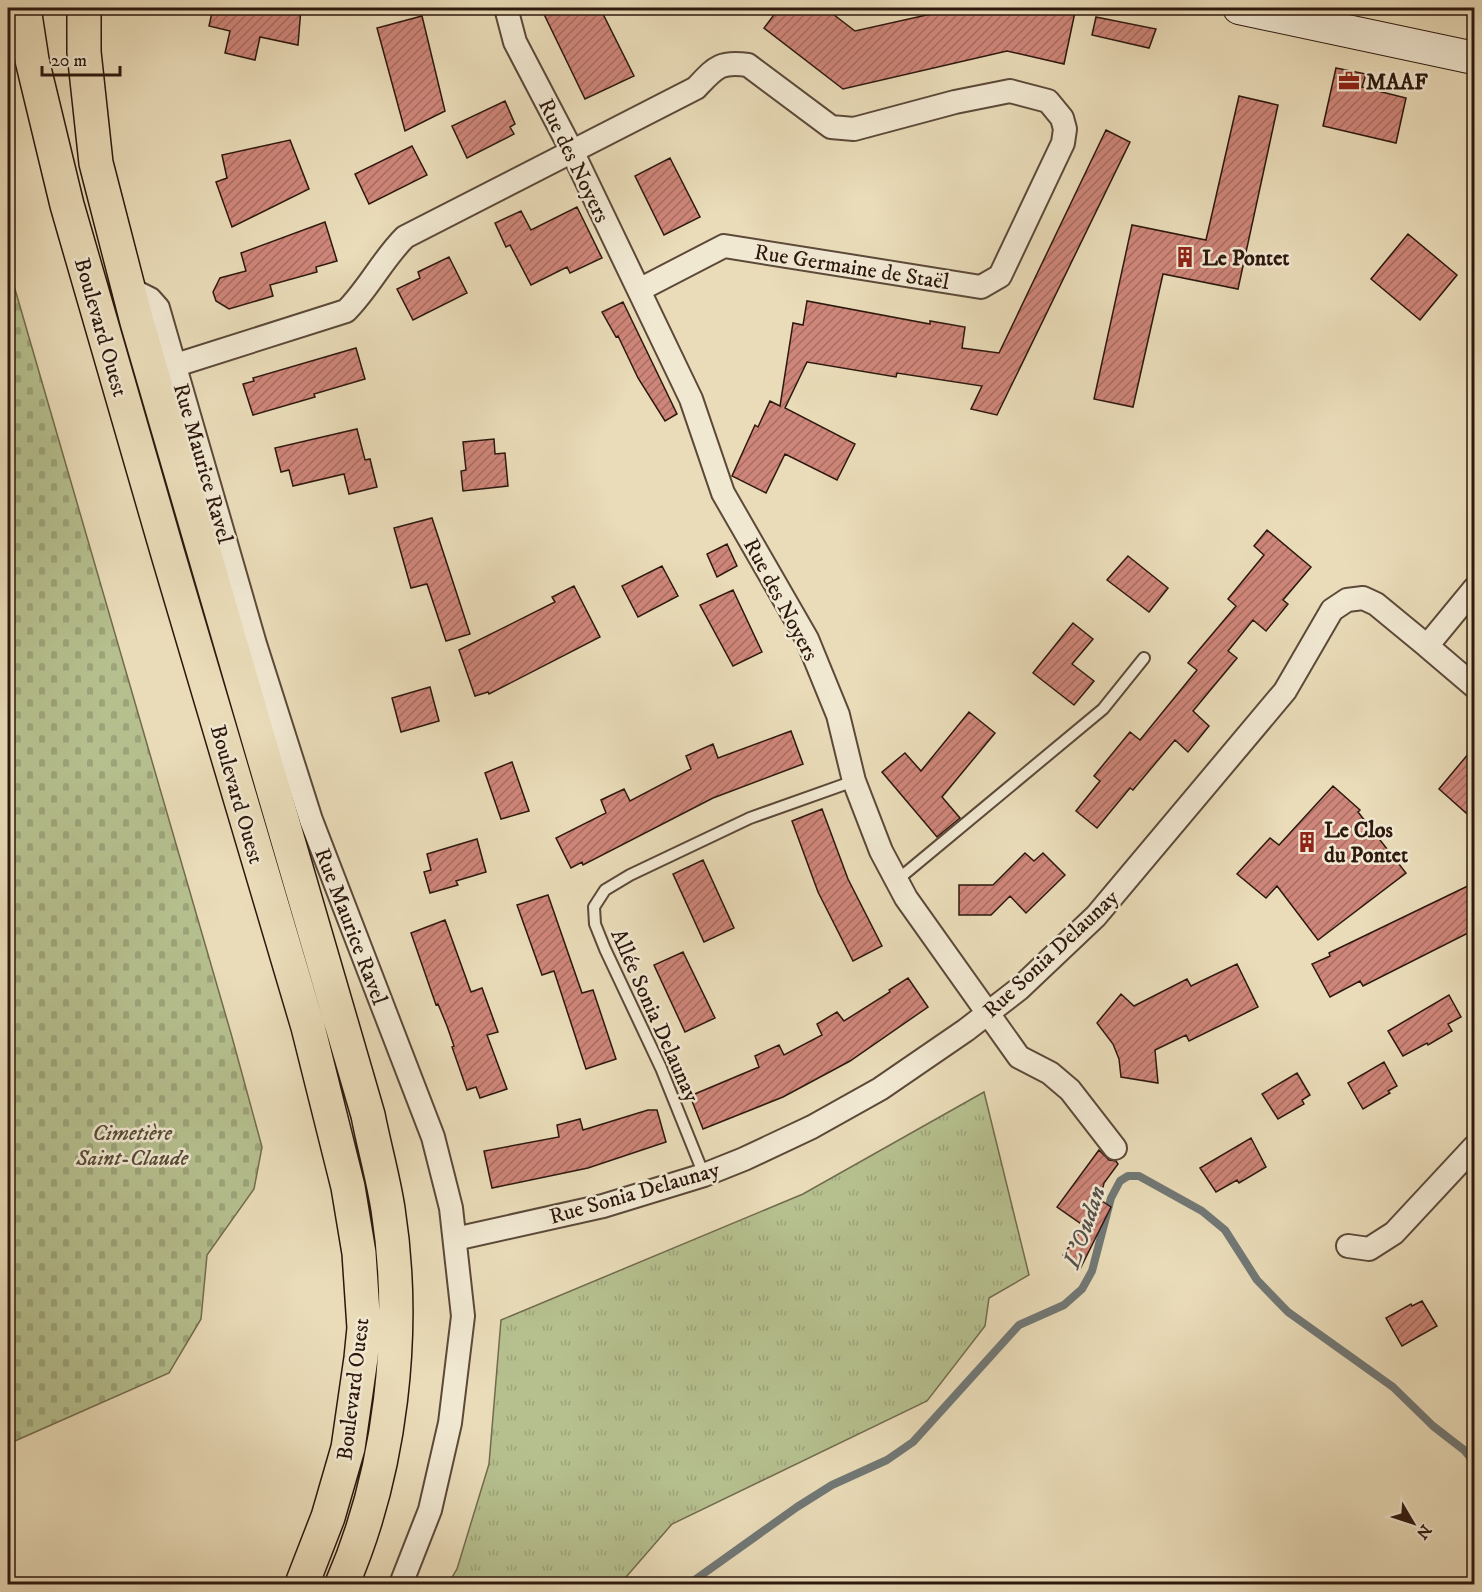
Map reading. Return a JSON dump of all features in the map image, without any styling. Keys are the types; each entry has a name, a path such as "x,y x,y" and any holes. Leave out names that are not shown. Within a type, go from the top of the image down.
{"main road":[{"name":"Boulevard Ouest","path":"24,8 35,71 67,205 308,1027 348,1187 359,1253 364,1328 348,1448 331,1506 302,1584"},
{"name":"Boulevard Ouest","path":"84,8 84,52 96,163 128,288 210,577 368,1115 388,1209 394,1278 396,1344 381,1460 366,1518 342,1584"},
{"path":"1239,8 1474,58"}],"street":[{"name":"Rue des Noyers","path":"506,8 515,42 573,153 691,399 723,493 807,639 838,715 854,781 881,851 896,881 1019,1057 1050,1072 1070,1090 1115,1148"},
{"name":"Rue Germaine de Staël","path":"573,153 696,88 720,65 731,62 748,65 831,127 854,129 955,102 1010,91 1048,101 1062,118 1065,129 1063,143 1032,210 1000,276 981,286 724,246 639,290"},
{"path":"176,365 346,311 362,294 389,254 405,237 573,153"},
{"name":"Rue Maurice Ravel","path":"128,288 150,299 158,308 255,644 311,820 433,1137 451,1208 463,1316 450,1424 430,1510 401,1584"},
{"path":"1474,589 1426,646 1474,686"},
{"name":"Rue Sonia Delaunay","path":"455,1239 603,1206 704,1175 812,1127 880,1089 966,1030 1018,989 1096,916 1285,692 1332,610 1347,600 1364,598 1376,604 1426,646"},
{"path":"1348,1246 1369,1249 1394,1233 1474,1147"}],"lane":[{"path":"896,881 1103,710 1144,658"},
{"name":"Allée Sonia Delaunay","path":"704,1175 661,1068 605,949 595,924 594,907 605,890 630,875 750,818 854,781"}],"green space":[{"name":"Cimetière Saint-Claude","path":"8,265 262,1147 254,1189 207,1255 201,1319 169,1373 8,1444"},
{"path":"984,1092 1029,1275 989,1298 985,1326 927,1401 672,1524 620,1584 448,1584 457,1569 489,1464 501,1320 803,1194"}],"building":[{"path":"213,8 301,8 298,45 260,37 255,60 225,53 230,31 209,26"},
{"path":"541,8 600,8 634,76 585,99"},
{"path":"779,8 825,8 855,31 958,8 1054,8 1075,12 1064,64 1007,51 843,89 764,28"},
{"path":"422,16 445,111 405,131 377,28"},
{"path":"1096,17 1156,29 1149,48 1092,35"},
{"path":"1336,68 1366,74 1362,87 1406,98 1396,143 1323,126"},
{"name":"Le Pontet","path":"1239,96 1278,105 1238,289 1163,274 1133,407 1094,399 1132,225 1206,240"},
{"path":"505,101 515,124 510,127 514,134 467,158 452,126"},
{"path":"1106,130 1130,142 997,415 971,409 982,386 897,373 896,377 807,362 785,408 855,444 837,480 785,454 766,493 732,476 755,425 758,427 770,401 780,406 793,323 803,325 807,301 930,324 930,321 965,327 962,348 999,353"},
{"path":"290,140 309,189 232,227 216,182 227,178 222,155"},
{"path":"412,146 427,175 369,204 355,174"},
{"path":"670,158 700,217 664,235 635,176"},
{"path":"577,207 602,258 570,273 567,267 531,285 510,245 506,247 495,223 521,211 531,230"},
{"path":"325,222 337,261 316,267 317,272 270,285 273,296 229,309 216,301 213,292 220,278 246,271 241,253"},
{"path":"1408,234 1457,275 1420,320 1371,279"},
{"path":"449,257 467,293 413,320 397,289 420,278 418,272"},
{"path":"623,302 677,414 665,421 638,378 618,336 616,337 602,312"},
{"path":"356,348 365,379 314,394 315,397 253,415 243,384 254,381 253,378"},
{"path":"357,429 365,460 370,459 377,487 349,494 344,474 293,486 289,470 281,472 275,448"},
{"path":"494,439 495,454 505,453 508,486 463,491 461,471 466,470 463,442"},
{"path":"432,518 470,634 446,641 427,584 411,588 394,528"},
{"path":"1267,530 1311,567 1283,600 1288,604 1266,631 1253,620 1228,651 1237,658 1193,711 1209,726 1188,752 1175,740 1133,790 1130,788 1097,828 1076,811 1100,781 1094,776 1130,732 1140,740 1197,670 1188,663 1236,606 1228,599 1264,555 1254,546"},
{"path":"727,544 737,566 717,577 707,554"},
{"path":"1128,556 1168,588 1149,612 1107,580"},
{"path":"662,566 678,596 638,617 622,586"},
{"path":"574,586 600,637 489,694 488,692 475,696 459,650 555,602 552,597"},
{"path":"733,590 762,652 733,666 700,605"},
{"path":"1073,623 1093,639 1072,664 1094,681 1074,705 1033,673"},
{"path":"430,687 439,721 401,732 392,698"},
{"path":"969,712 995,733 942,797 960,818 937,837 882,772 905,753 921,771"},
{"path":"791,731 803,764 713,798 583,865 582,862 571,868 556,838 606,813 601,800 624,789 630,801 691,769 686,756 713,744 718,758"},
{"path":"1474,747 1474,820 1439,789"},
{"path":"512,762 529,811 501,819 485,773"},
{"path":"1333,786 1360,810 1358,812 1406,873 1318,940 1277,886 1266,898 1237,874 1270,838 1279,845"},
{"path":"822,809 848,879 882,946 853,961 818,892 792,821"},
{"path":"477,839 486,872 456,881 458,885 430,893 424,872 431,870 427,854"},
{"path":"1025,853 1034,861 1043,853 1065,875 1026,913 1010,896 991,915 959,915 959,885 993,885"},
{"path":"703,860 734,928 704,942 673,874"},
{"name":"Le Clos du Pontet","path":"1474,883 1474,930 1363,986 1360,981 1330,997 1312,964 1330,956 1329,953"},
{"path":"548,895 582,993 593,990 616,1059 586,1069 554,971 542,975 517,905"},
{"path":"445,920 471,992 482,988 498,1032 487,1035 507,1089 480,1098 476,1087 467,1090 447,1026 438,1004 436,1005 411,933"},
{"path":"683,952 715,1018 685,1032 654,965"},
{"path":"1237,964 1258,1007 1189,1041 1186,1035 1155,1050 1158,1083 1121,1077 1119,1059 1113,1044 1097,1023 1121,994 1134,1006 1187,979 1191,986"},
{"path":"908,978 928,1007 850,1061 783,1097 703,1129 690,1096 759,1067 755,1056 779,1045 784,1055 822,1035 817,1024 837,1012 844,1021"},
{"path":"1449,995 1461,1017 1448,1024 1452,1031 1403,1056 1388,1031"},
{"path":"1384,1062 1397,1086 1388,1091 1390,1093 1363,1109 1348,1083"},
{"path":"1297,1073 1310,1095 1302,1100 1304,1104 1278,1119 1262,1094"},
{"path":"648,1110 657,1110 666,1142 588,1168 492,1188 484,1151 559,1137 557,1125 580,1119 583,1130"},
{"path":"1251,1138 1266,1167 1239,1183 1237,1180 1216,1192 1200,1168"},
{"path":"1099,1150 1109,1160 1116,1161 1118,1164 1104,1183 1098,1207 1102,1201 1111,1207 1080,1269 1063,1255 1084,1226 1057,1207"},
{"path":"1422,1301 1437,1326 1402,1346 1386,1318 1411,1304 1412,1306"}],"waterway":[{"name":"L'Oudan","path":"689,1584 797,1507 832,1485 887,1460 913,1442 1019,1325 1064,1305 1082,1289 1092,1271 1111,1198 1120,1181 1128,1176 1139,1176 1202,1211 1225,1230 1257,1280 1288,1312 1393,1387 1433,1426 1464,1450 1474,1462"}],"place":[{"name":"MAAF","path":"1349,81"},
{"name":"Le Pontet","path":"1185,257"},
{"name":"Le Clos du Pontet","path":"1307,842"}]}
